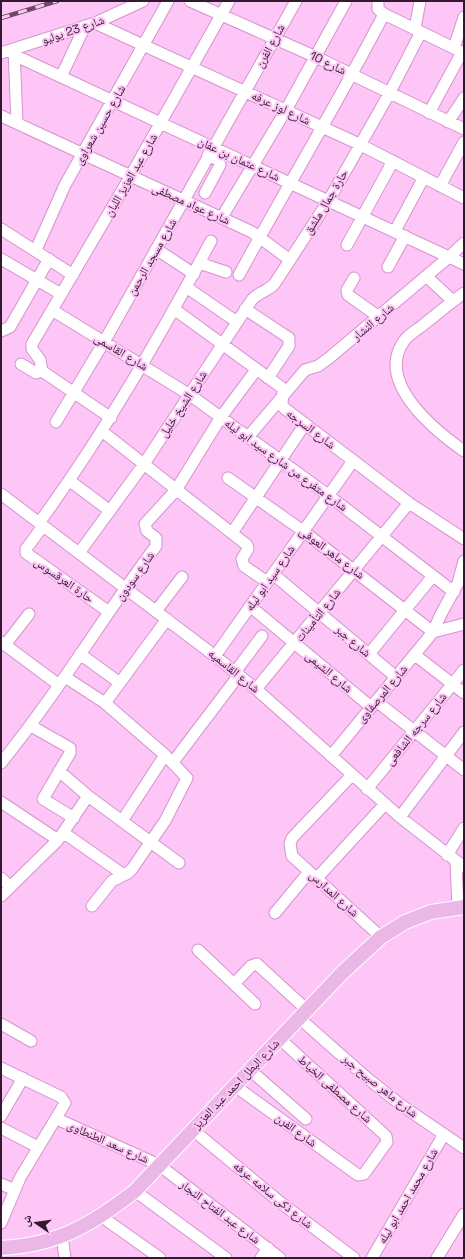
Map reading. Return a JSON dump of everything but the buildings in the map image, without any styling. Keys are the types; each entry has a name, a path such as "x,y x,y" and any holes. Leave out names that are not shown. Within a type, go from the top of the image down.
{"main road":[{"name":"شارع البطل احمد عبد العزيز","path":"1,1248 39,1243 62,1236 102,1217 135,1191 343,972 381,936 405,922 431,912 461,907"}],"street":[{"name":"شارع 23 يوليو","path":"1,53 14,52 90,25 143,1"},
{"name":"شارع حسين شعراوى","path":"36,250 66,185 114,101 168,1"},
{"name":"شارع 10","path":"190,1 316,57 464,130"},
{"name":"شارع عبد العزيز اللبان","path":"42,372 40,360 31,347 229,1"},
{"name":"شارع الفرن","path":"245,92 296,1"},
{"path":"222,217 286,110 346,1"},
{"name":"حارة جمال ملشق","path":"290,260 329,200 389,94 418,31 420,1"},
{"path":"239,276 290,182 352,75 380,8 418,31 460,51"},
{"path":"430,113 460,51 464,17"},
{"name":"شارع لوز عرفه","path":"90,25 144,46 360,144 464,198"},
{"path":"61,77 90,25"},
{"path":"14,52 17,123"},
{"name":"شارع عثمان بن عفان","path":"14,52 61,77 161,122 211,151 253,165 464,264"},
{"name":"شارع مسجد الرحمن","path":"56,422 104,342 245,92"},
{"path":"448,122 464,98"},
{"name":"شارع عواد مصطفى","path":"1,116 184,201 222,217 260,236 290,260"},
{"path":"440,186 464,142"},
{"path":"205,193 220,165 211,151"},
{"path":"347,245 393,161"},
{"path":"388,267 400,233 424,177"},
{"path":"1,229 73,274"},
{"path":"41,525 111,418 194,274 211,241"},
{"name":"شارع النشار","path":"248,436 305,370 318,366 379,317 464,243"},
{"path":"156,249 194,274"},
{"path":"1,331 10,327 49,259"},
{"name":"شارع الشيخ خليل","path":"79,553 144,464 254,296 271,288 290,260"},
{"path":"2,262 61,294"},
{"path":"199,263 226,272"},
{"path":"426,276 453,301"},
{"path":"354,278 347,290 348,295 379,317"},
{"path":"186,287 236,322"},
{"path":"464,293 405,339 397,358 397,372 404,392 419,411 441,433 464,451"},
{"name":"شارع السرجه","path":"174,309 281,387 283,390 281,398 284,408 409,503 464,539"},
{"path":"245,309 289,338 289,346 268,378"},
{"name":"شارع القاسمى","path":"52,310 190,395"},
{"path":"21,364 36,373 42,372 111,418"},
{"name":"شارع سودون","path":"1,763 31,726 125,588 156,546 156,538 147,531 146,524 176,490 221,417 256,370"},
{"name":"شارع متفرع من شارع سيد ابو ليله","path":"190,395 328,495 454,592"},
{"path":"102,432 232,533 305,424"},
{"name":"شارع سيد ابو ليله","path":"215,656 353,460"},
{"name":"شارع ماهر العوفى","path":"228,478 303,531 433,632"},
{"path":"70,481 110,511"},
{"name":"شارع القاسميه","path":"1,494 237,673 367,789 460,865 461,907"},
{"name":"شارع التأمينات","path":"256,689 409,503"},
{"name":"حارة العرقسوس","path":"41,525 26,549 26,553 109,612"},
{"name":"شارع جبر","path":"232,533 247,545 248,549 242,559 244,566 270,578 319,613 396,677"},
{"path":"433,632 441,614 454,592 460,578 464,561"},
{"path":"369,654 433,576"},
{"path":"156,611 182,578"},
{"name":"شارع الشيمى","path":"250,606 294,643 374,704 414,731 464,770"},
{"path":"29,614 3,644 62,681 105,703 169,759 187,778 165,821 132,869 112,881 92,906"},
{"path":"105,703 167,619"},
{"path":"433,632 464,624"},
{"name":"شارع المرصفاوى","path":"331,756 433,632"},
{"path":"122,821 237,673 262,636"},
{"path":"80,654 120,683"},
{"path":"415,655 464,693"},
{"name":"شارع سرجه الشافعى","path":"367,789 464,670"},
{"path":"31,726 70,748 70,753 43,799 74,818"},
{"path":"400,817 464,732"},
{"path":"59,771 88,796 178,863"},
{"name":"شارع المدارس","path":"352,775 292,838 290,850 292,856 381,936"},
{"path":"1,896 61,837 88,796"},
{"path":"1,802 124,875"},
{"path":"275,913 385,804"},
{"path":"446,855 464,828"},
{"path":"1,878 10,887"},
{"path":"198,950 255,1004"},
{"name":"شارع ماهر صبيح جبر","path":"234,984 251,966 258,964 303,1014 367,1078 464,1148"},
{"path":"1,1024 31,1041"},
{"name":"شارع مصطفى الخياط","path":"280,1039 386,1136 387,1142 364,1174 358,1175"},
{"path":"1,1068 61,1097 65,1103 57,1119 38,1147 15,1190 1,1224"},
{"path":"250,1070 306,1119"},
{"path":"1,1116 23,1078"},
{"name":"شارع الفرن","path":"235,1086 358,1175"},
{"name":"شارع سعد الطنطاوى","path":"57,1119 160,1165"},
{"path":"1,1128 38,1147"},
{"name":"شارع ذكى سلامه عرفه","path":"193,1130 340,1254 354,1258"},
{"name":"شارع محمد احمد ابو ليله","path":"372,1258 444,1134"},
{"name":"شارع عبد الفتاح النجار","path":"160,1165 280,1258"},
{"path":"1,1184 15,1190"},
{"path":"135,1191 226,1258"},
{"path":"437,1258 464,1214"},
{"path":"102,1217 160,1258"},
{"path":"62,1236 67,1256"},
{"path":"260,1258 268,1248"}],"railway":[{"path":"1,18 57,1"}]}
